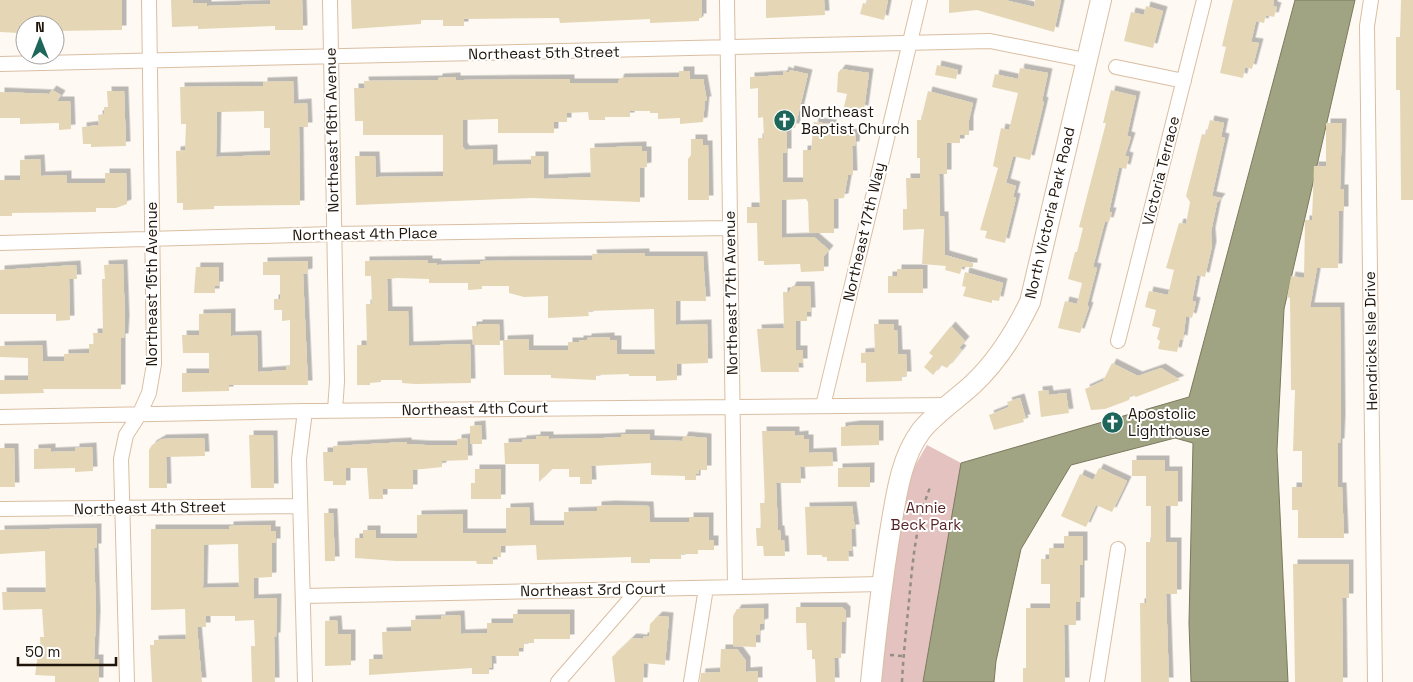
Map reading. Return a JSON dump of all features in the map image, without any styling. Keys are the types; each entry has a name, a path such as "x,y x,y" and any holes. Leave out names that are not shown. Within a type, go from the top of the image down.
{"street":[{"name":"Northeast 15th Avenue","path":"127,682 123,451 126,435 139,415 149,393 154,364 149,0"},
{"name":"Northeast 16th Avenue","path":"330,0 337,382 335,410"},
{"name":"Northeast 17th Avenue","path":"727,0 735,587"},
{"name":"Northeast 17th Way","path":"823,406 920,0"},
{"name":"North Victoria Park Road","path":"871,682 882,584 897,494 907,457 921,430 950,405 996,360 1016,332 1030,302 1101,0"},
{"name":"Victoria Terrace","path":"1118,341 1204,0"},
{"name":"Hendricks Isle Drive","path":"1370,0 1367,26 1375,682"},
{"name":"Northeast 5th Street","path":"0,64 331,58 990,41 1086,60"},
{"path":"1116,67 1184,81"},
{"name":"Northeast 4th Place","path":"0,243 334,234 729,228"},
{"name":"Northeast 4th Court","path":"0,417 335,410 950,405"},
{"path":"305,411 299,460 305,682"},
{"name":"Northeast 4th Street","path":"0,509 300,506"},
{"path":"1097,682 1118,549"},
{"name":"Northeast 3rd Court","path":"303,596 882,584"},
{"path":"691,682 706,588"},
{"path":"558,682 638,590"}],"path":[{"path":"902,682 912,562 924,503 931,485"},
{"path":"886,655 903,656"}],"green space":[{"name":"Annie Beck Park","path":"927,445 961,463 923,682 879,682 905,493 913,469"}],"shaded area":[{"path":"1295,0 1355,0 1284,309 1277,450 1288,682 1191,682 1189,623 1193,443 1175,438 1071,465 1021,549 996,661 994,682 923,682 961,463 1189,397"}],"building":[{"path":"0,0 122,0 122,30 65,31 65,15 15,15 15,33 0,32"},
{"path":"171,0 193,0 193,3 207,3 207,6 270,4 270,0 302,0 303,30 275,30 275,26 198,29 198,26 172,27"},
{"path":"351,0 702,0 702,18 699,18 699,21 650,23 650,19 560,23 559,18 464,19 464,26 443,26 443,20 421,20 421,24 352,29"},
{"path":"766,0 824,0 825,15 766,18"},
{"path":"868,0 888,0 884,20 860,14 863,3 867,4"},
{"path":"949,0 1005,0 1034,7 1035,0 1061,0 1054,32 977,10 949,13"},
{"path":"1233,0 1274,0 1273,6 1277,7 1274,17 1266,15 1264,23 1256,21 1251,42 1259,43 1252,69 1245,67 1243,78 1220,73 1226,47 1222,46"},
{"path":"1401,0 1413,0 1413,200 1401,200 1400,90 1396,90 1396,37 1400,37"},
{"path":"1146,6 1163,11 1153,48 1124,41 1131,12 1144,15"},
{"path":"937,65 958,70 956,79 935,75"},
{"path":"1020,68 1048,73 1042,101 1044,102 1030,160 1013,156 1006,183 1016,186 1013,197 1016,198 1005,243 985,238 987,231 980,230 998,168 993,166 1001,128 1009,130 1018,93 992,87 995,74 1018,79"},
{"path":"841,69 869,73 864,110 844,107 847,94 837,92 838,73"},
{"path":"790,70 808,74 795,128 787,128 787,153 783,153 783,182 803,182 803,150 811,150 814,122 832,124 832,131 856,134 855,146 852,146 853,175 848,175 844,198 834,199 834,233 809,233 808,202 806,199 782,200 782,238 814,237 829,250 824,256 824,271 801,272 800,264 764,265 764,261 758,261 757,223 747,223 747,207 760,207 758,138 764,138 763,117 758,118 758,88 750,89 750,77 783,75 784,71 789,73"},
{"path":"679,71 690,71 690,79 703,79 707,101 705,101 703,122 680,124 680,118 658,119 658,113 650,113 650,111 630,111 630,117 605,117 605,120 589,120 588,112 567,113 567,122 554,122 554,133 498,133 498,119 463,120 463,147 465,150 493,149 493,165 531,164 531,156 544,156 544,179 591,177 590,148 642,146 642,151 647,151 647,167 640,168 640,202 531,198 356,205 355,156 375,156 376,177 443,176 443,135 363,135 363,121 355,121 354,88 365,88 364,81 438,80 438,78 456,77 456,80 570,79 570,83 618,83 620,78 679,77"},
{"path":"293,81 294,104 307,103 308,127 299,127 300,205 214,206 214,209 183,210 183,203 177,203 176,151 185,150 186,124 181,124 180,87 263,86 263,82","holes":["264,111 264,128 270,128 270,155 216,157 217,112"]},
{"path":"52,90 61,95 57,101 70,101 71,129 59,130 59,123 20,124 20,118 0,118 0,92 49,94"},
{"path":"1111,90 1136,96 1127,136 1131,137 1125,156 1129,157 1126,169 1119,167 1109,212 1112,212 1109,222 1105,221 1093,267 1097,268 1087,306 1089,307 1080,333 1058,328 1065,301 1077,304 1082,283 1068,279 1083,228 1079,227 1106,123 1103,123"},
{"path":"107,91 124,91 126,146 91,147 91,144 83,144 82,127 99,125 98,115 104,114 104,107 108,107"},
{"path":"928,91 973,103 969,120 969,135 960,135 960,143 947,143 947,174 939,174 940,216 944,216 945,255 973,263 973,267 962,267 960,274 945,270 946,266 922,264 924,229 903,230 903,209 907,209 906,178 920,178 920,158 917,158 917,120 921,120"},
{"path":"1210,120 1224,123 1221,137 1225,138 1212,196 1221,198 1217,203 1211,232 1212,246 1205,277 1197,275 1192,301 1196,302 1192,318 1186,316 1183,340 1180,339 1177,352 1158,349 1160,341 1157,339 1160,328 1152,326 1156,310 1145,307 1149,291 1168,295 1174,270 1166,268 1179,223 1186,224 1190,202 1186,196 1202,134 1206,135"},
{"path":"1326,123 1342,123 1340,189 1344,189 1344,211 1339,211 1338,268 1317,268 1310,307 1340,307 1341,419 1340,443 1338,443 1338,487 1342,487 1344,538 1298,538 1298,510 1292,510 1292,487 1302,487 1302,451 1293,451 1295,390 1291,390 1290,298 1287,297 1291,276 1304,278 1305,220 1312,220 1314,166 1326,166"},
{"path":"691,139 703,139 703,145 708,145 709,200 688,200 688,159 691,155"},
{"path":"40,159 41,176 67,175 67,183 105,183 105,173 126,173 127,204 116,208 96,208 96,212 12,213 12,216 0,216 0,180 20,180 20,160"},
{"path":"645,253 645,256 703,256 706,301 676,301 676,325 707,324 708,363 677,364 677,380 656,381 656,376 629,376 629,374 596,375 596,380 551,378 551,375 504,375 503,340 529,339 529,350 568,350 568,342 579,342 579,340 587,340 587,338 610,337 610,340 617,340 617,354 655,354 654,309 588,311 589,316 548,318 548,296 524,297 509,293 509,286 482,286 482,289 468,290 468,283 429,283 429,279 398,278 387,279 388,311 408,311 409,346 470,344 471,383 415,384 402,383 402,380 381,380 381,382 370,383 370,385 357,385 357,345 367,345 366,304 372,304 371,276 365,276 365,261 428,260 428,263 437,263 437,265 481,264 480,261 593,260 592,254"},
{"path":"308,261 308,273 303,274 308,385 229,385 229,391 182,392 182,373 209,373 209,353 183,353 182,335 199,335 199,314 231,313 231,336 257,335 258,372 286,370 286,366 290,366 290,320 282,321 282,310 274,310 274,299 280,299 280,275 263,275 263,262"},
{"path":"123,264 125,320 124,338 121,338 121,389 43,389 44,393 0,394 0,380 28,380 28,358 0,357 0,346 42,345 43,361 64,361 64,354 89,353 89,344 94,344 93,333 103,333 102,279 105,279 104,265"},
{"path":"76,265 77,279 69,279 70,320 56,321 56,314 0,314 0,270"},
{"path":"196,267 219,267 219,286 215,286 215,293 194,293"},
{"path":"897,269 923,269 923,293 888,293 888,276 897,276"},
{"path":"965,272 1003,283 999,301 992,300 992,303 963,296 966,287 962,286"},
{"path":"792,286 810,286 811,312 807,312 807,321 796,321 796,350 803,350 803,363 798,363 799,372 761,372 757,329 784,328 783,292 789,292"},
{"path":"478,324 499,324 500,345 473,345 472,326 478,326"},
{"path":"874,324 894,324 894,330 897,330 898,354 906,354 907,376 902,376 902,381 866,382 866,363 861,363 861,353 875,352"},
{"path":"951,326 965,341 959,348 962,350 947,368 941,365 933,375 924,367 933,356 929,353"},
{"path":"1112,363 1138,376 1161,368 1180,380 1136,397 1131,394 1129,400 1105,409 1091,410 1085,389 1103,381"},
{"path":"1048,390 1049,395 1066,393 1069,413 1041,417 1038,391"},
{"path":"1020,398 1026,419 1023,419 1024,422 994,430 989,415 1009,407 1007,402"},
{"path":"481,425 482,444 470,444 470,426"},
{"path":"879,425 879,445 841,446 841,427"},
{"path":"762,431 795,431 795,436 804,435 804,439 809,439 809,453 832,452 833,466 800,467 801,483 776,483 778,530 780,530 781,540 784,540 785,556 764,556 763,546 757,546 756,528 761,528 760,503 765,503"},
{"path":"621,434 650,434 650,440 682,441 684,436 707,438 707,470 699,470 699,474 696,474 696,480 685,480 685,476 651,475 651,463 591,466 592,484 580,484 580,477 569,477 569,469 552,469 539,482 539,464 505,464 504,443 536,439 536,436 549,436 549,439 603,438 621,437"},
{"path":"249,435 273,435 274,488 251,488"},
{"path":"204,438 205,456 166,457 167,488 149,488 149,450 152,445 162,439"},
{"path":"467,438 468,460 442,461 442,467 413,470 413,489 383,489 383,499 369,499 367,468 346,468 346,485 333,485 333,481 324,481 323,452 333,452 333,446 407,442 407,444 457,445 457,439"},
{"path":"92,447 93,471 75,472 75,468 34,469 34,449 51,448 51,452 75,451 75,448"},
{"path":"0,448 14,448 15,487 0,487"},
{"path":"1132,460 1165,460 1165,471 1178,471 1178,506 1166,506 1166,542 1177,542 1177,594 1166,594 1169,682 1141,682 1140,603 1146,603 1146,542 1151,542 1151,506 1146,506 1146,476 1132,476"},
{"path":"870,467 870,487 838,487 838,468"},
{"path":"1099,468 1127,481 1112,512 1096,505 1086,527 1061,516 1080,474 1093,480"},
{"path":"475,469 501,469 501,499 471,499 471,483 475,483"},
{"path":"597,506 649,506 650,522 689,522 689,517 709,517 709,540 714,540 714,550 698,550 698,554 681,554 681,559 650,559 650,563 631,563 631,557 537,560 536,545 501,546 501,557 493,557 493,564 477,564 476,561 396,561 355,558 355,538 363,538 363,530 376,530 376,538 417,538 417,515 463,514 463,533 506,533 506,508 529,507 530,525 564,525 564,512 597,511"},
{"path":"852,506 855,529 851,529 852,551 848,551 849,561 827,561 827,557 822,557 822,555 807,555 805,507"},
{"path":"324,513 333,513 335,561 325,561"},
{"path":"271,525 271,531 276,531 276,543 272,543 272,577 254,578 254,599 277,598 276,637 274,637 275,682 252,682 251,646 255,646 254,620 235,621 235,616 206,616 206,627 197,627 202,682 152,682 150,645 154,645 154,640 186,639 185,609 151,610 151,529 229,529 229,526","holes":["238,544 239,587 203,588 204,545"]},
{"path":"97,528 97,548 94,548 96,615 94,659 99,659 99,682 55,682 55,676 35,675 38,655 41,655 40,637 44,637 42,609 3,610 2,592 46,592 45,551 0,554 0,530"},
{"path":"1064,536 1083,536 1083,565 1080,565 1080,602 1076,602 1076,625 1064,625 1065,682 1023,682 1023,668 1026,668 1026,608 1050,608 1050,584 1041,584 1041,559 1049,559 1049,548 1064,548"},
{"path":"1293,564 1349,564 1349,598 1342,598 1343,682 1295,682"},
{"path":"796,607 842,607 846,611 846,622 842,622 841,658 834,658 835,682 816,682 815,659 812,659 812,650 807,650 806,623 796,623"},
{"path":"764,608 764,623 760,624 760,634 756,635 756,647 733,646 733,616 737,609"},
{"path":"513,614 570,614 570,639 534,639 534,643 524,643 524,648 519,648 519,656 491,656 492,668 489,668 489,674 472,674 472,668 369,675 369,659 383,659 382,632 411,631 411,620 441,619 441,616 460,615 461,634 487,633 487,623 513,623"},
{"path":"658,616 669,617 665,665 644,663 643,682 615,682 612,657 632,638 643,639 643,637 649,636 650,624"},
{"path":"337,620 338,634 351,634 351,665 325,666 325,621"},
{"path":"721,649 737,649 746,661 746,672 758,671 758,682 700,682 701,673 720,672"}],"place":[{"name":"Northeast Baptist Church","path":"785,121"},
{"name":"Apostolic Lighthouse","path":"1112,423"}]}
